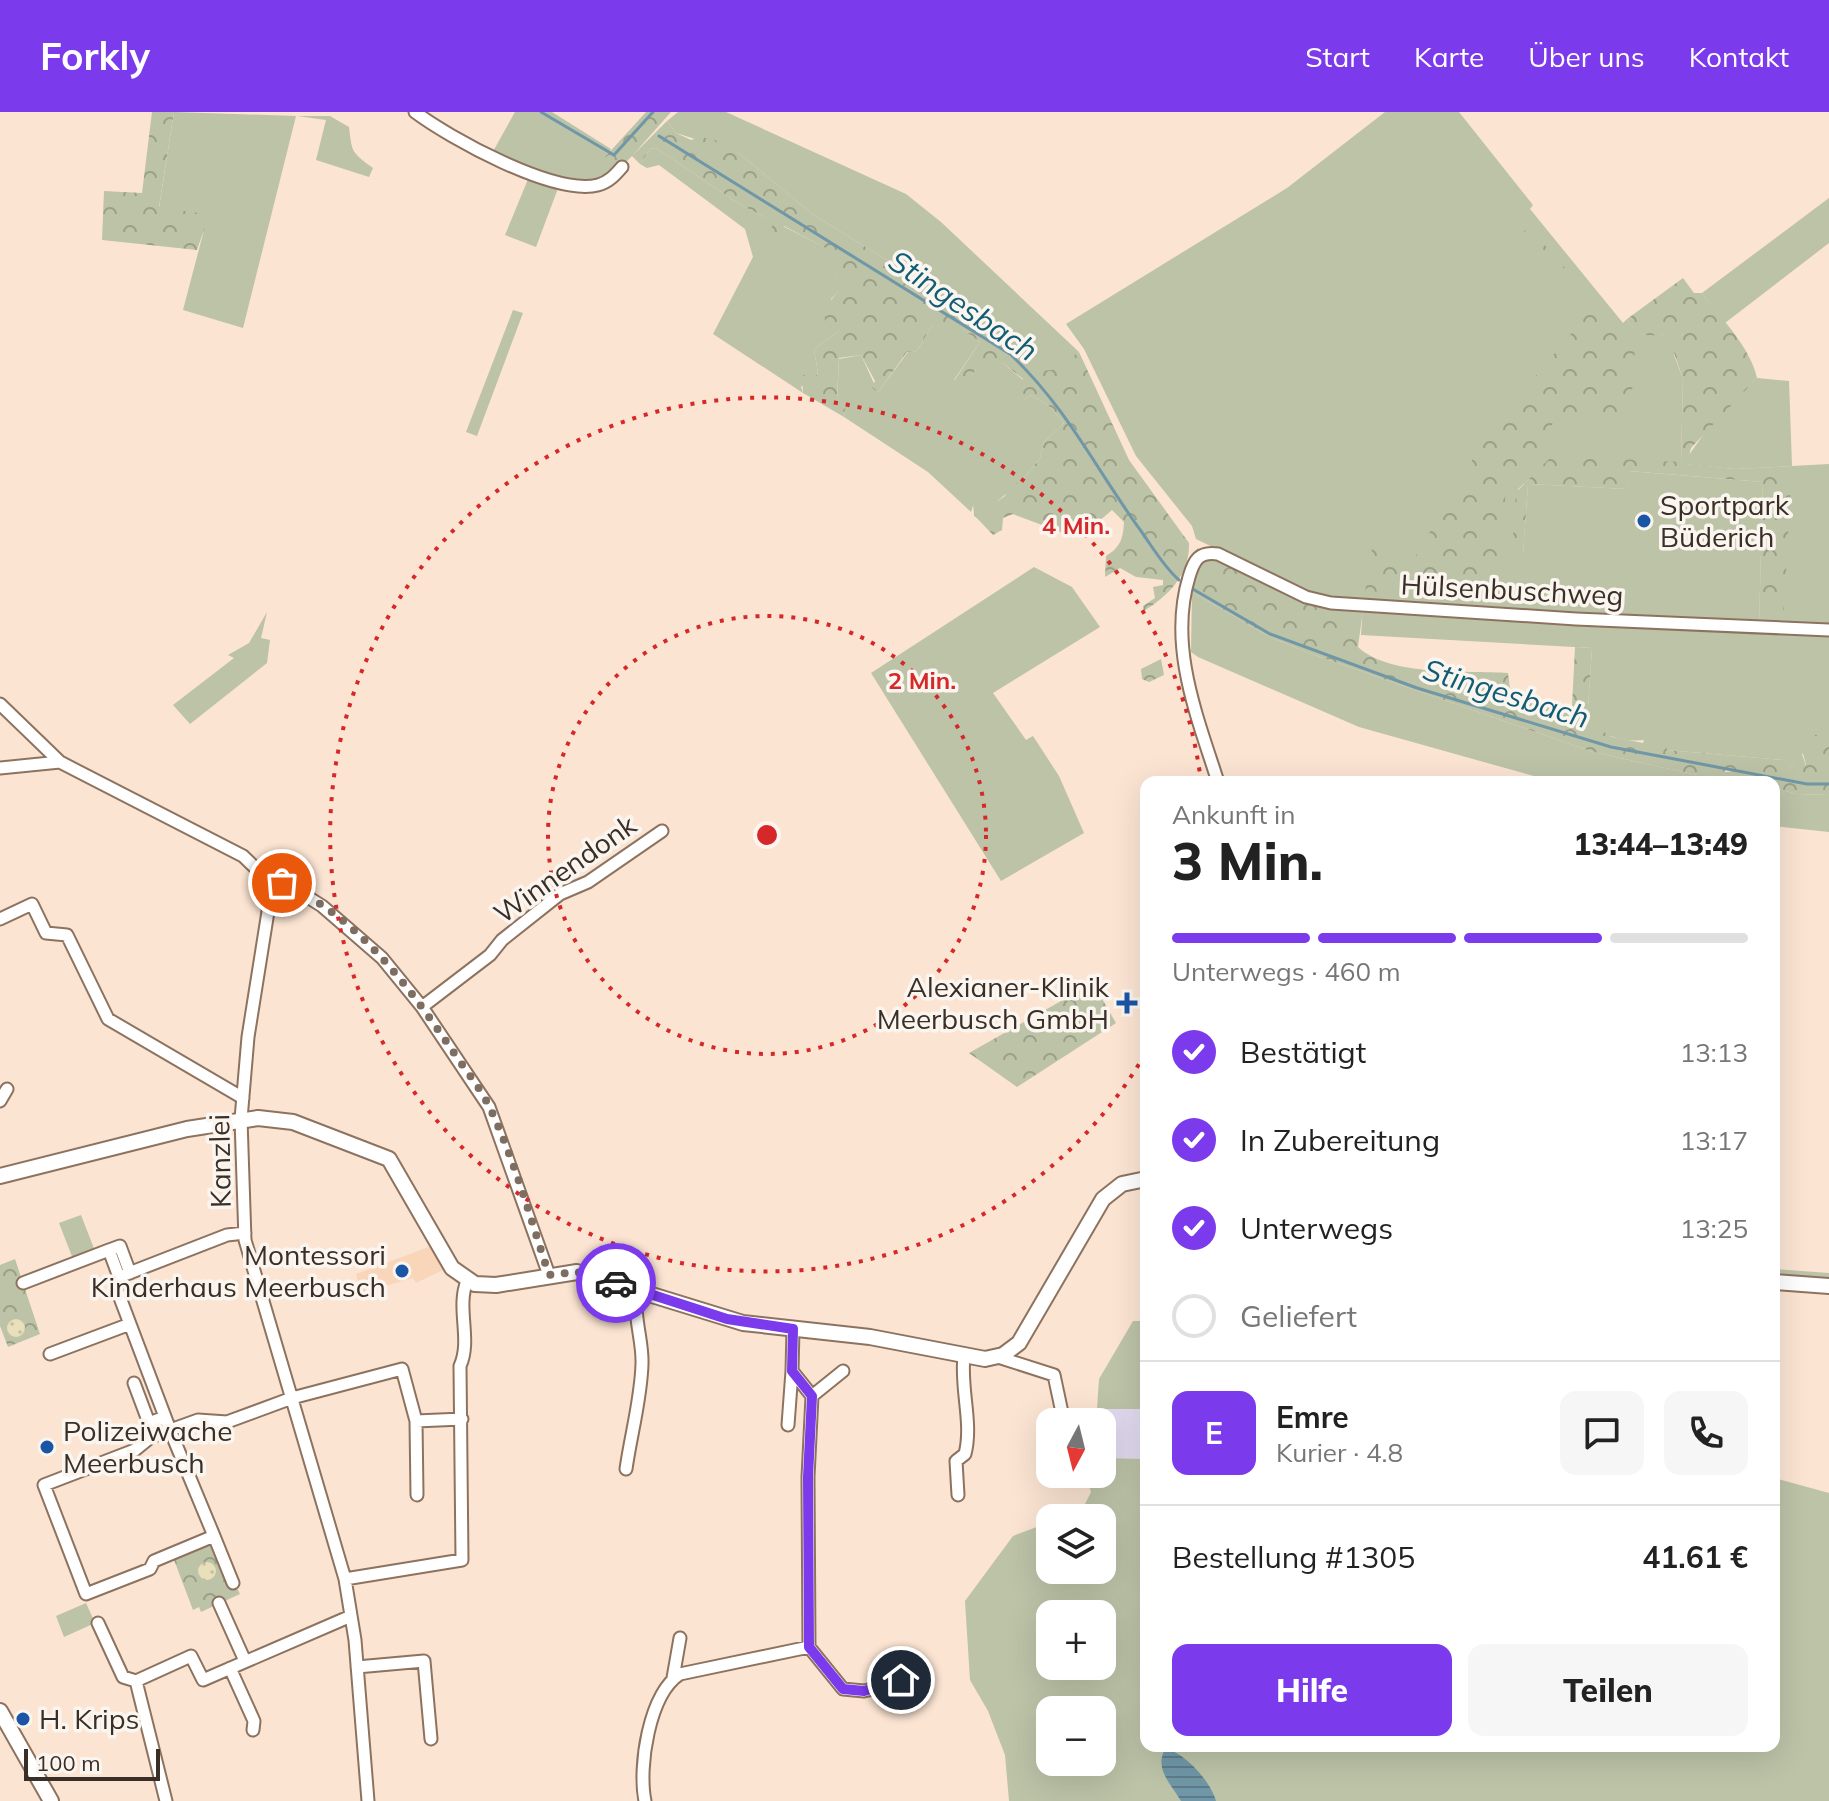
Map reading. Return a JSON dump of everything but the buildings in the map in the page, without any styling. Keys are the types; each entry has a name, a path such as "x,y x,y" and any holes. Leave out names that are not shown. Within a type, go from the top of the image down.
{"main road":[{"path":"0,1176 241,1119 293,1122 385,1155 398,1171 452,1268 467,1281 496,1285 577,1272 734,1321 857,1335 964,1356 998,1357 1022,1339 1103,1199 1122,1184 1140,1180"},
{"path":"1780,1282 1829,1286"},
{"path":"0,1711 51,1801"}],"street":[{"path":"415,112 464,145 563,183 595,186 614,177 622,167"},
{"name":"Hülsenbuschweg","path":"1216,776 1182,659 1183,597 1195,560 1203,554 1226,557 1306,597 1331,603 1576,619 1829,630"},
{"path":"0,704 60,762 243,856 269,881 295,889 353,930 382,958 422,1007 489,1107 549,1275"},
{"path":"0,768 60,762"},
{"name":"Winnendonk","path":"422,1007 490,955 502,940 560,894 588,882 662,831"},
{"name":"Kanzlei","path":"269,881 270,899 255,984 241,1119 245,1233 345,1579 357,1667 368,1801"},
{"path":"0,919 32,904 46,933 67,935 108,1019 243,1098"},
{"path":"0,1101 7,1089"},
{"path":"233,1583 116,1287 124,1275 227,1235 245,1233"},
{"path":"23,1283 120,1246 124,1275"},
{"path":"345,1579 462,1560 462,1301 467,1281"},
{"path":"626,1469 642,1382 642,1346 635,1310 638,1290"},
{"path":"50,1354 130,1324"},
{"path":"788,1425 793,1329"},
{"path":"958,1495 956,1461 965,1454 968,1443 962,1395 964,1356"},
{"path":"998,1357 1054,1375 1061,1408"},
{"path":"214,1536 154,1561 150,1569 86,1594 44,1485 135,1450 151,1437 198,1420 227,1422 292,1398 402,1369 416,1421 417,1495"},
{"path":"792,1371 812,1396 808,1477 809,1647 843,1689 864,1691 906,1681"},
{"path":"812,1396 843,1371"},
{"path":"134,1383 149,1423 165,1417"},
{"path":"416,1421 462,1419"},
{"path":"219,1603 245,1661"},
{"path":"98,1623 123,1677 136,1681 191,1656 203,1680 351,1616"},
{"path":"673,1678 680,1638"},
{"path":"645,1801 641,1780 657,1699 673,1678 809,1647"},
{"path":"357,1667 424,1661 431,1739"},
{"path":"230,1668 254,1721 253,1730"},
{"path":"136,1681 166,1801"}],"shaded area":[{"name":"Montessori Kinderhaus Meerbusch","path":"434,1245 447,1268 416,1283 413,1278 361,1293 356,1274"},
{"path":"1116,1409 1140,1409 1140,1459 1116,1458"}],"green space":[{"path":"152,112 174,112 159,207 205,214 204,230 197,250 102,240 104,191 142,193"},
{"path":"174,112 296,116 243,328 183,310 204,230 159,208"},
{"path":"515,112 552,112 611,149 606,157 622,166 613,176 583,186 491,155"},
{"path":"646,112 671,112 633,155 667,121 676,133 691,140 700,137 715,140 739,153 812,214 970,311 1040,371 1052,370 1079,352 1129,460 1189,543 1182,575 1169,591 1144,611 1143,606 1155,598 1153,587 1163,585 1163,580 1136,577 1120,568 1105,577 1106,556 1118,546 1124,528 1124,522 1112,510 1082,536 1066,534 1013,514 1003,518 1002,530 993,535 974,515 973,503 979,501 991,506 1024,478 1040,458 1044,442 1064,423 1048,405 1031,395 1024,400 1018,391 1023,379 1003,363 986,373 976,369 963,390 954,381 980,342 962,329 950,334 932,325 917,351 907,352 878,392 872,388 875,381 861,355 839,358 837,398 845,409 844,417 803,393 802,376 808,374 812,378 818,374 814,349 839,331 825,321 824,309 840,289 835,274 827,268 835,253 784,226 773,235 769,232 774,222 739,204 656,148 650,149 640,164 632,156 622,166 605,157"},
{"path":"678,112 726,112 906,194 941,222 1079,352 1052,371 1040,372 970,311 812,214 739,153 676,133 667,121"},
{"path":"1385,112 1459,112 1533,205 1530,209 1623,323 1627,319 1632,327 1644,334 1683,332 1674,355 1683,379 1681,462 1546,464 1518,489 1523,554 1528,484 1627,489 1628,471 1763,482 1759,623 1792,466 1829,464 1829,742 1802,754 1806,766 1786,767 1783,760 1667,750 1658,744 1658,736 1631,740 1603,733 1587,722 1592,648 1361,635 1363,602 1308,593 1196,539 1192,526 1136,456 1084,349 1066,324 1287,188"},
{"path":"297,116 330,116 349,127 354,151 373,168 369,177 316,160 326,120"},
{"path":"656,148 739,204 836,253 835,274 841,289 831,299 839,331 814,349 818,374 801,387 803,393 713,334 753,257 745,229 659,165 647,168 640,164 650,149"},
{"path":"531,172 560,183 536,247 505,235"},
{"path":"1829,198 1829,243 1725,323 1702,293"},
{"path":"1529,227 1635,348 1631,407 1625,408 1620,416 1556,413 1544,450 1506,482 1499,608 1479,606 1468,584 1445,578 1406,580 1380,591 1365,592 1372,549 1411,564 1488,433 1590,311 1518,237"},
{"path":"1683,278 1694,293 1702,293 1734,333 1748,355 1757,378 1691,448 1687,464 1735,469 1792,466 1783,624 1759,623 1763,482 1629,471 1627,489 1528,484 1523,555 1512,554 1516,492 1552,456 1681,462 1683,379 1673,350 1683,333 1644,335 1627,319"},
{"path":"513,310 523,313 477,436 466,432"},
{"path":"932,325 962,329 980,342 954,380 963,389 976,369 1003,363 1023,380 1024,400 1031,395 1048,405 1064,423 1044,442 1040,458 1024,478 991,507 974,503 971,512 928,472 844,417 845,409 837,399 839,359 861,355 878,392 908,352 917,351"},
{"path":"1757,378 1789,381 1792,466 1735,469 1687,464 1686,459 1711,424"},
{"path":"1197,548 1287,592 1363,609 1358,647 1372,657 1408,668 1508,673 1511,698 1538,705 1572,706 1575,647 1592,648 1587,722 1612,737 1643,743 1645,736 1658,736 1658,743 1666,744 1667,750 1784,760 1787,767 1806,765 1800,742 1806,734 1818,735 1823,742 1829,742 1829,795 1797,794 1780,790 1780,776 1740,776 1727,769 1720,776 1697,775 1593,752 1306,652 1268,636 1192,592"},
{"path":"1034,567 1072,587 1100,627 993,693 1026,740 1033,736 1059,776 1084,833 1001,881 871,673"},
{"path":"1192,592 1268,636 1306,652 1593,752 1697,775 1735,771 1743,776 1534,776 1359,727 1191,652"},
{"path":"267,612 261,638 270,640 267,663 190,724 173,705 234,658 228,655 249,643"},
{"path":"1161,659 1164,675 1149,682 1142,679 1141,669"},
{"path":"1780,790 1797,794 1829,795 1829,832 1780,827"},
{"path":"1093,983 1116,1023 1017,1087 969,1053"},
{"path":"81,1215 95,1251 73,1259 59,1223"},
{"path":"15,1259 40,1334 8,1347 0,1326 0,1265"},
{"path":"1780,1269 1829,1273 1829,1278 1780,1274"},
{"path":"1133,1321 1140,1321 1140,1409 1097,1408 1099,1379"},
{"path":"1116,1458 1140,1459 1140,1752 1780,1752 1780,1480 1829,1493 1829,1801 1009,1801 1005,1755 988,1711 970,1680 965,1601 1013,1536 1036,1527 1036,1584 1116,1584 1116,1504 1085,1504 1090,1488 1116,1488"},
{"path":"212,1538 240,1594 201,1612 199,1607 193,1610 174,1560 181,1557 180,1553"},
{"path":"86,1603 95,1623 64,1637 56,1616"}],"sand":[{"path":"16,1319 25,1328 16,1337 7,1328"},
{"path":"207,1562 216,1571 207,1580 198,1571"}],"water":[{"path":"1164,1752 1175,1752 1181,1756 1209,1785 1216,1801 1181,1801 1163,1770"}],"waterway":[{"name":"Stingesbach","path":"541,112 614,155 653,112"},
{"name":"Stingesbach","path":"659,136 1010,354 1048,395 1159,557 1179,580"},
{"name":"Stingesbach","path":"1191,588 1270,634 1417,688 1611,747 1765,776"},
{"name":"Stingesbach","path":"1780,779 1829,784"}],"way so far":[{"path":"282,883 322,906 382,958 405,983 477,1087 489,1107 507,1152 549,1275 577,1272 616,1283"}],"place":[{"name":"Sportpark Büderich","path":"1644,521"},
{"name":"Alexianer-Klinik Meerbusch GmbH","path":"1127,1003"},
{"name":"Montessori Kinderhaus Meerbusch","path":"402,1271"},
{"name":"Polizeiwache Meerbusch","path":"47,1447"},
{"name":"H. Krips","path":"23,1719"}],"route":[{"path":"616,1283 727,1319 793,1329 792,1371 812,1396 808,1477 809,1647 836,1685 843,1689 864,1691 901,1680"}]}
